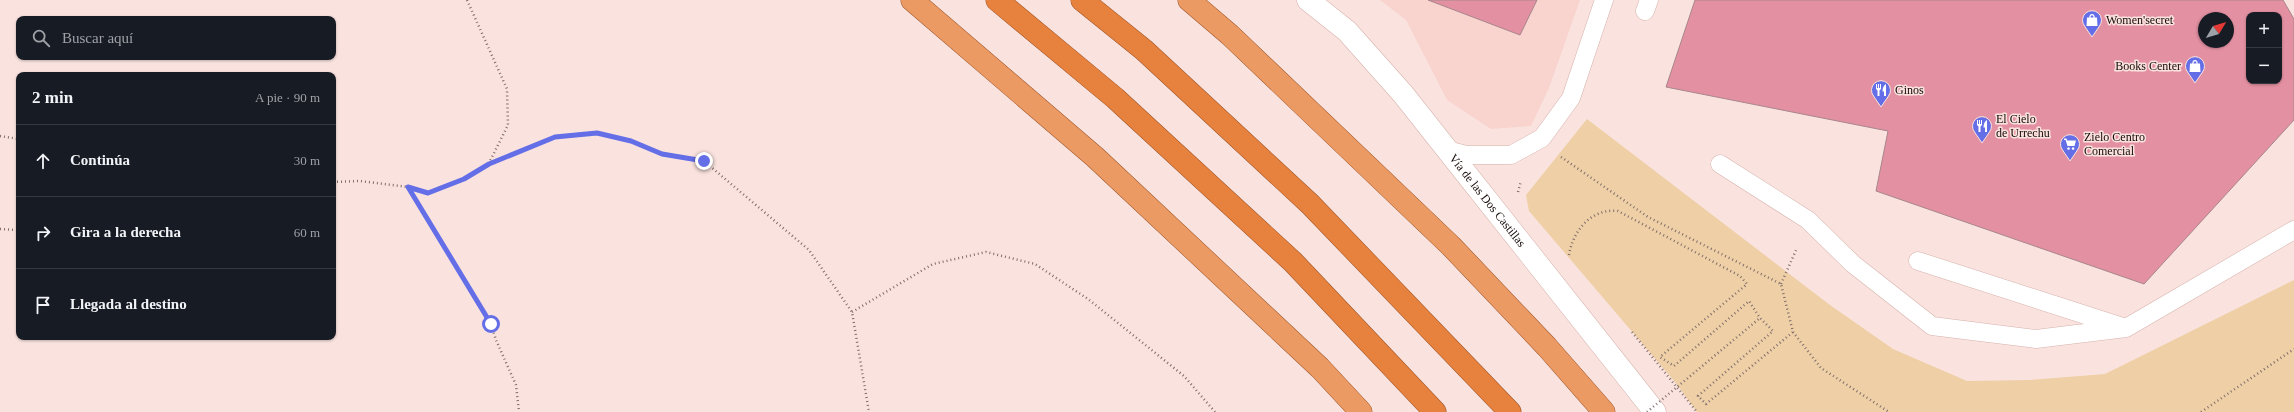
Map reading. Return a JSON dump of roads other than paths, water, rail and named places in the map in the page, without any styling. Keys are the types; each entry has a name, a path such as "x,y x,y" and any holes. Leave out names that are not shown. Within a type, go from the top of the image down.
{"highway":[{"path":"912,0 1095,157 1320,368 1361,412"},
{"path":"997,0 1115,98 1293,262 1435,412"},
{"path":"1082,0 1144,50 1310,204 1510,412"},
{"path":"1189,0 1230,35 1451,246 1547,347 1604,412"}],"street":[{"name":"Vía de las Dos Castillas","path":"1308,0 1347,31 1403,94 1655,412"}],"lane":[{"path":"1447,150 1466,156 1511,155 1542,138 1571,98 1604,0"},
{"path":"1720,164 1808,220 1853,264 1932,326 2036,339 2126,328 2294,230"},
{"path":"1918,261 2126,328"}],"place":[{"name":"Women'secret","path":"2092,37"},
{"name":"Books Center","path":"2195,83"},
{"name":"Ginos","path":"1881,107"},
{"name":"El Cielo de Urrechu","path":"1982,143"},
{"name":"Zielo Centro Comercial","path":"2070,161"}]}
